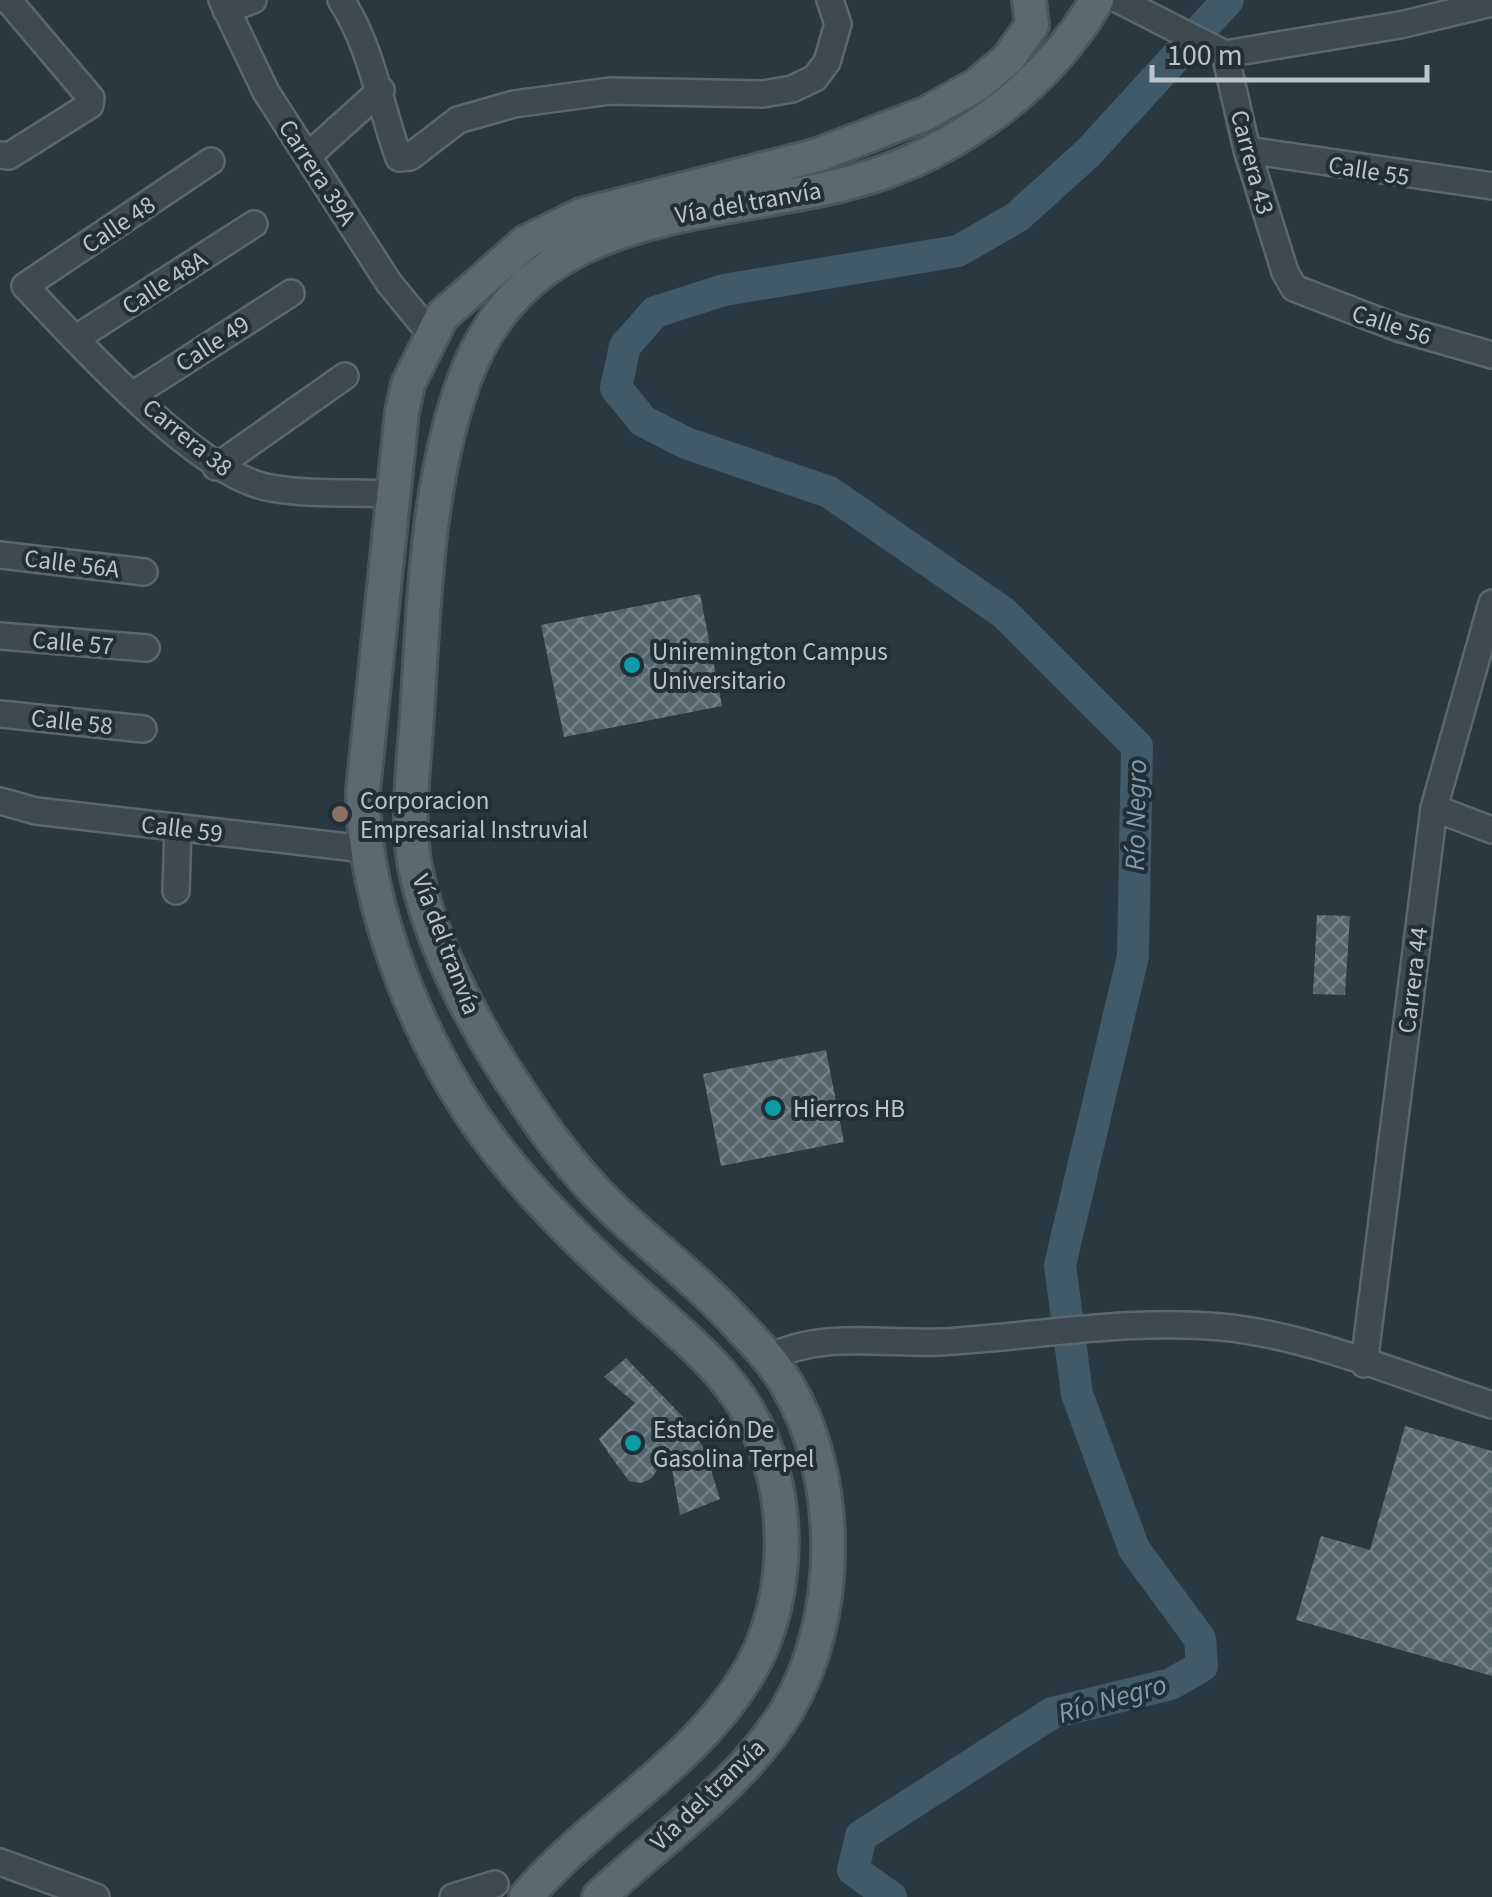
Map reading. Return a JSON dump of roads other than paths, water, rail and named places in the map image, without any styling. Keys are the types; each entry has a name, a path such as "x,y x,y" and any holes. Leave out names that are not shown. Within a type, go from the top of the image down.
{"main road":[{"name":"Vía del tranvía","path":"526,1897 574,1845 706,1731 751,1668 776,1600 780,1559 777,1495 747,1409 698,1352 582,1245 493,1144 433,1043 386,930 365,849 364,790 402,412 430,334 461,297 526,242 565,221 620,203 815,156 925,114 977,84 1008,60 1032,25 1029,0"},
{"name":"Vía del tranvía","path":"599,1897 756,1752 786,1713 803,1679 826,1586 824,1506 817,1460 788,1384 724,1308 598,1195 546,1130 481,1031 431,919 416,872 410,826 428,568 448,436 484,336 524,289 556,262 592,240 631,227 693,210 838,186 948,144 1030,83 1097,0"},
{"path":"698,1352 736,1361 768,1358 747,1409"}],"street":[{"path":"1,156 90,105 91,98 8,0"},
{"path":"224,5 253,0"},
{"path":"341,0 356,24 381,90 399,158 410,157 458,120 514,104 610,92 763,94 792,89 814,78 827,62 838,24 830,0"},
{"path":"1119,0 1146,9 1225,54 1400,25 1492,2"},
{"name":"Carrera 39A","path":"224,5 266,92 389,283 430,334"},
{"name":"Carrera 43","path":"1225,54 1247,150 1284,272 1294,288"},
{"path":"308,156 381,90"},
{"name":"Calle 55","path":"1247,150 1492,186"},
{"name":"Calle 48","path":"25,286 212,161"},
{"name":"Calle 48A","path":"75,339 254,224"},
{"name":"Carrera 38","path":"25,286 75,339 216,467 270,488 393,494"},
{"name":"Calle 56","path":"1294,288 1398,328 1492,355"},
{"name":"Calle 49","path":"134,394 291,292"},
{"path":"216,467 345,376"},
{"name":"Calle 56A","path":"0,555 144,572"},
{"name":"Carrera 44","path":"1364,1364 1434,808 1483,674 1492,603"},
{"name":"Calle 57","path":"0,636 146,648"},
{"name":"Calle 58","path":"0,714 143,728"},
{"name":"Calle 59","path":"0,800 36,811 365,849"},
{"path":"1434,808 1492,830"},
{"path":"176,891 178,828"},
{"path":"768,1358 804,1342 1015,1337 1139,1325 1224,1327 1364,1364 1492,1404"},
{"path":"0,1862 96,1897"},
{"path":"453,1897 495,1884"}],"waterway":[{"name":"Río Negro","path":"891,1897 853,1870 861,1836 1052,1713 1171,1684 1202,1666 1200,1639 1134,1549 1077,1394 1060,1265 1133,956 1137,746 1004,613 829,492 686,443 643,421 616,388 625,346 655,312 724,290 958,251 1017,217 1088,153 1228,0"}],"place":[{"name":"Uniremington Campus Universitario","path":"632,665"},
{"name":"Corporacion Empresarial Instruvial","path":"340,814"},
{"name":"Hierros HB","path":"773,1108"},
{"name":"Estación De Gasolina Terpel","path":"633,1443"}]}
